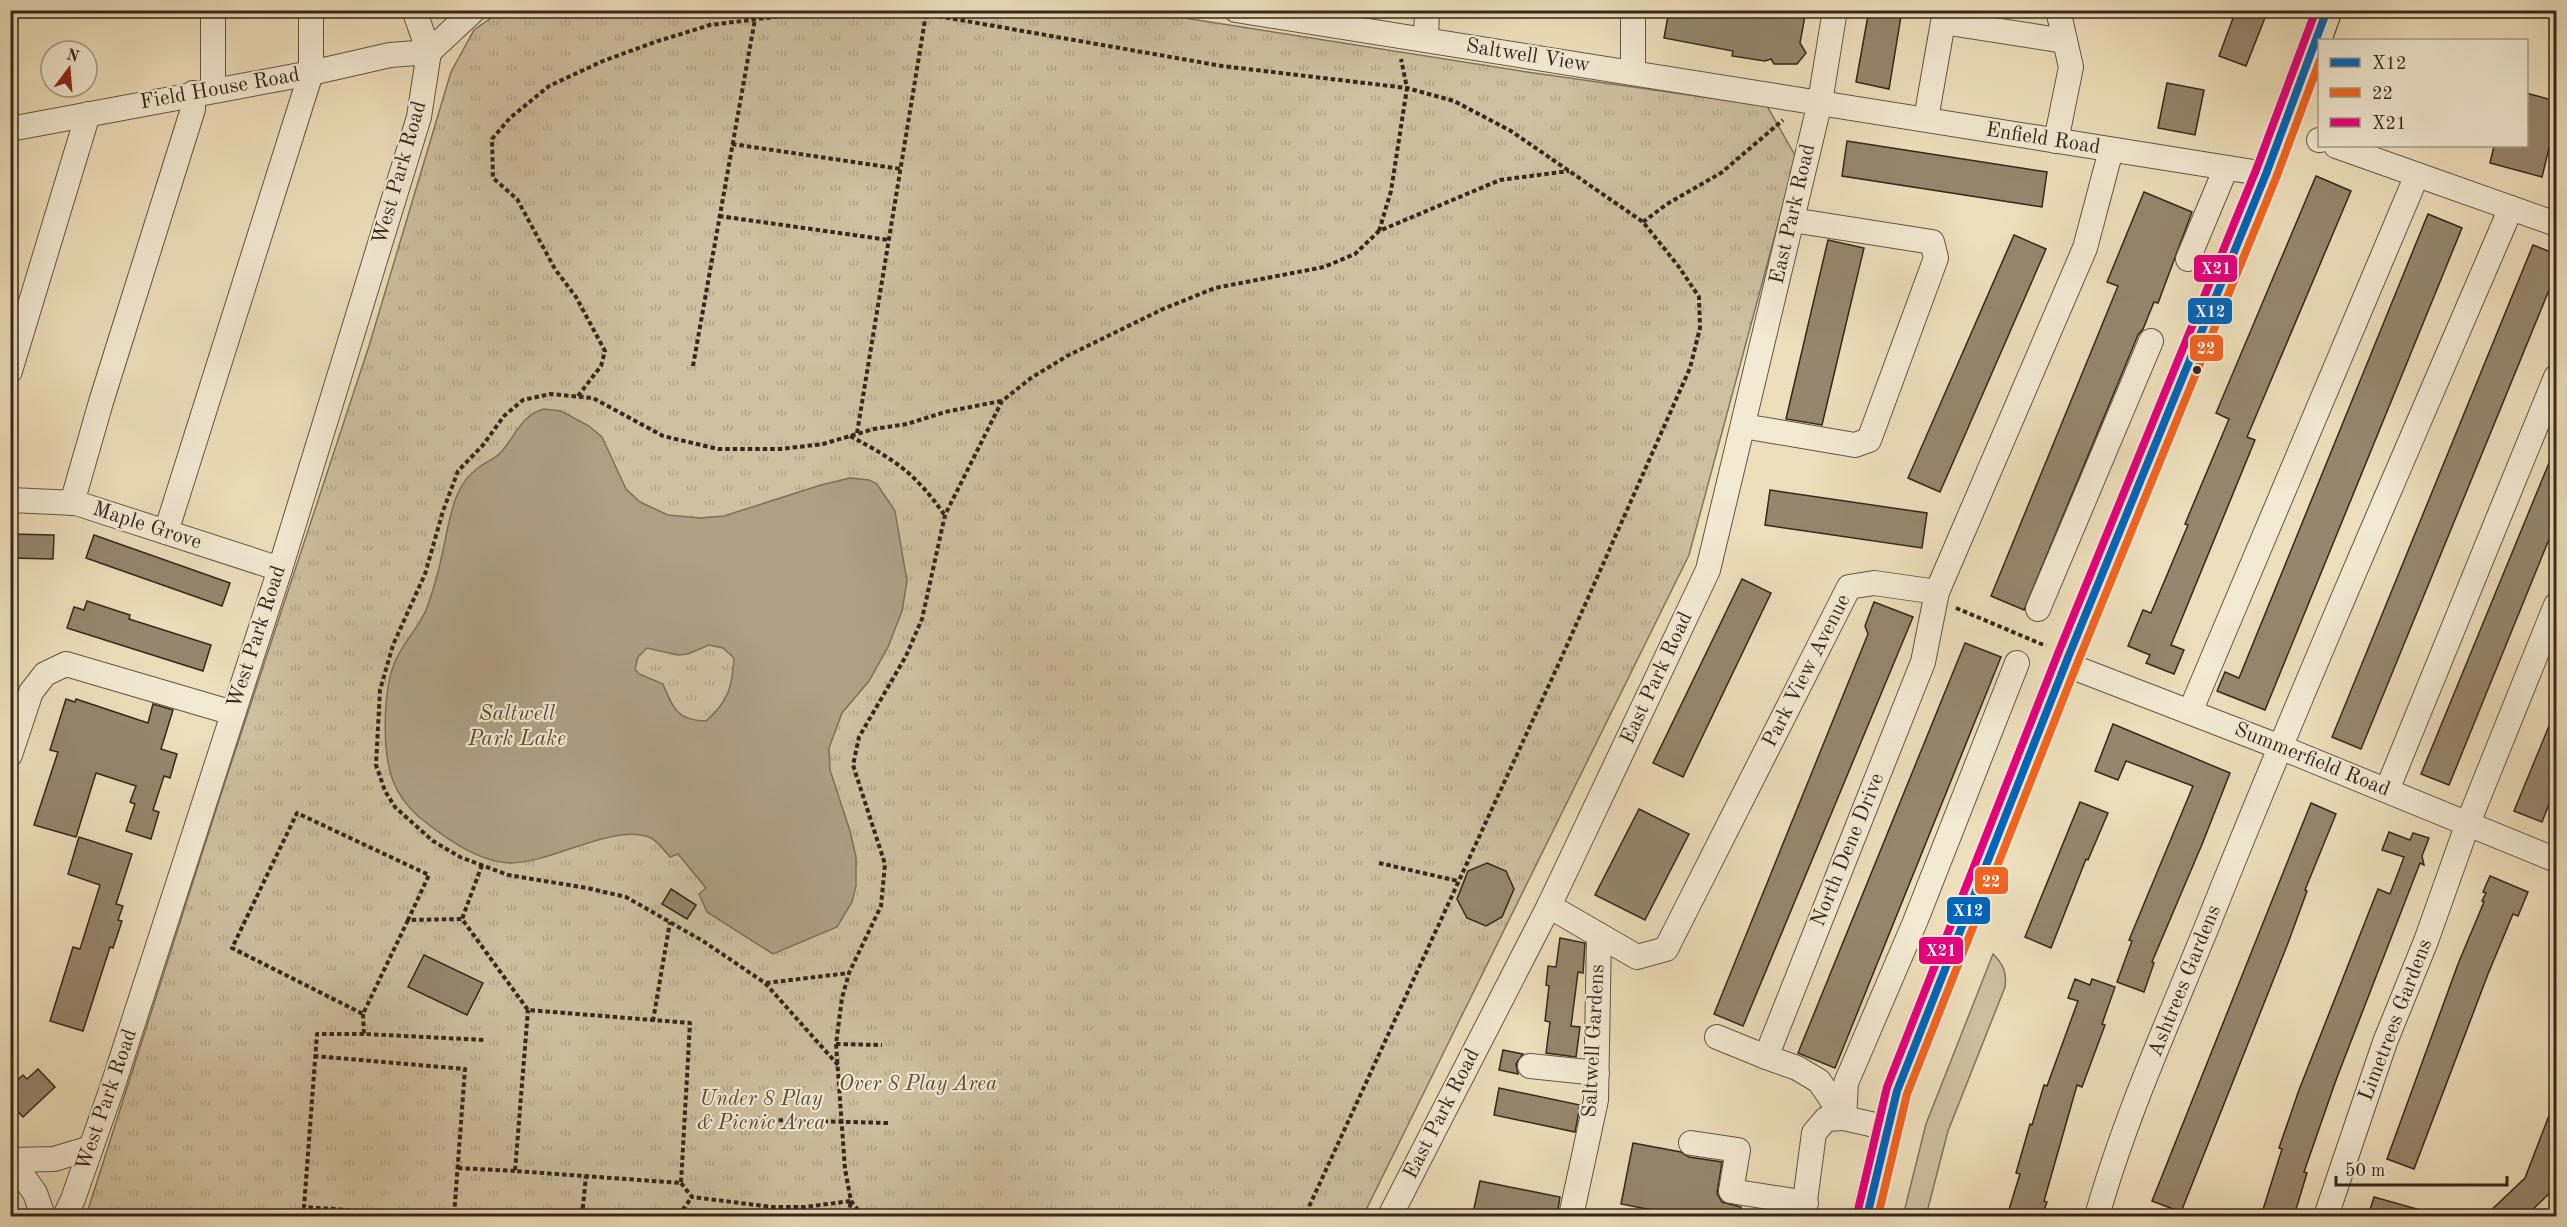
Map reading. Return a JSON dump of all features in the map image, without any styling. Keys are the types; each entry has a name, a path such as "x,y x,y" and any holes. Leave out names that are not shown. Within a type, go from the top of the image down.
{"main road":[{"path":"1867,1216 1897,1091 2066,664 2266,174 2327,10"}],"street":[{"path":"72,503 101,402 193,109 203,91 213,10"},
{"path":"166,532 312,73 311,10"},
{"path":"414,10 429,52 474,10"},
{"name":"Saltwell View","path":"1236,10 1814,101"},
{"path":"1426,40 1427,10"},
{"path":"1633,10 1633,73"},
{"name":"East Park Road","path":"1390,1216 1549,906 1708,570 1792,219 1814,101 1835,10"},
{"path":"2056,141 2071,67 2058,10"},
{"path":"1926,119 1943,16 2065,40"},
{"name":"Field House Road","path":"10,129 203,91 312,73 390,55 429,52"},
{"name":"West Park Road","path":"65,1216 91,1149 280,569 418,117 429,52"},
{"name":"Enfield Road","path":"1814,101 2266,174"},
{"path":"10,371 88,114"},
{"path":"2342,147 2384,154 2417,175 2556,224"},
{"path":"1937,596 2085,248 2111,150"},
{"path":"2188,259 2226,168"},
{"path":"2190,712 2417,175"},
{"name":"Ashtrees Gardens","path":"2097,1216 2109,1172 2138,1096 2280,747 2511,208"},
{"path":"1743,426 1855,445 1869,440 1936,258 1932,242 1792,219"},
{"path":"2038,609 2151,341"},
{"path":"2387,790 2556,377"},
{"name":"Maple Grove","path":"10,500 72,503 280,569"},
{"name":"Park View Avenue","path":"1549,906 1637,957 1666,949 1849,587 1874,583 1937,596"},
{"name":"North Dene Drive","path":"1766,1057 1923,662 1937,596"},
{"name":"Limetrees Gardens","path":"2326,1216 2385,1042 2430,931 2468,823 2556,605"},
{"path":"1844,1118 1846,1083 1915,922 2017,663"},
{"path":"10,755 31,692 45,674 66,664 233,713"},
{"name":"Summerfield Road","path":"2066,664 2556,858"},
{"name":"Saltwell Gardens","path":"1571,1216 1596,1100 1599,935"},
{"path":"1718,1037 1797,1068 1819,1081 1844,1118"},
{"path":"1530,1066 1597,1073"},
{"path":"1690,1143 1738,1150 1731,1191 1804,1210 1814,1133 1826,1119 1844,1118 1888,1128"},
{"path":"12,1159 54,1159 91,1149"},
{"path":"12,1159 35,1193 43,1216"}],"path":[{"path":"578,396 601,366 605,351 576,297 555,269 517,199 493,178 492,139 510,118 549,86 603,61 710,25 856,11 926,14 1222,66 1407,88 1454,101 1511,131 1644,222 1680,267 1699,297 1700,328 1690,368 1307,1211 1301,1216"},
{"path":"857,434 926,14"},
{"path":"693,366 755,19"},
{"path":"1378,231 1391,191 1407,88 1395,35"},
{"path":"1644,222 1667,204 1721,173 1814,101"},
{"path":"732,144 901,169"},
{"path":"838,1065 765,983 703,941 626,897 508,875 460,857 433,841 395,807 385,791 376,765 380,690 393,645 425,574 443,511 458,471 483,445 504,416 523,400 550,394 593,398 663,436 718,449 780,449 823,444 1002,400 1031,378 1067,356 1163,309 1215,288 1324,267 1355,254 1378,231 1500,180 1570,171"},
{"path":"719,216 889,240"},
{"path":"848,1216 851,1200 845,1169 836,1044 842,998 849,973 881,906 885,864 853,765 859,737 906,656 922,619 945,515 1002,400"},
{"path":"850,436 893,459 924,485 945,515"},
{"path":"1937,596 2026,638"},
{"path":"363,1014 231,948 297,813 429,875 363,1014 364,1034"},
{"path":"1379,863 1458,881"},
{"path":"462,919 482,865"},
{"path":"408,920 462,919"},
{"path":"462,919 528,1010 515,1171"},
{"path":"653,1021 670,922"},
{"path":"765,983 849,973"},
{"path":"528,1010 690,1023 681,1183 692,1197 772,1206 805,1207 851,1200"},
{"path":"434,1216 304,1207 316,1034 484,1040"},
{"path":"836,1044 882,1045"},
{"path":"314,1056 465,1069 454,1216"},
{"path":"771,1120 888,1123"},
{"path":"458,1168 681,1183"},
{"path":"582,1216 586,1176"},
{"path":"678,1216 692,1197"},
{"path":"851,1200 863,1216"}],"green space":[{"path":"501,11 1140,11 1527,72 1767,106 1796,157 1689,555 1363,1216 86,1216 223,788 369,346 451,72 474,30"},
{"path":"1993,954 2004,969 2005,987 1948,1131 1926,1216 1903,1216 1926,1124"}],"water":[{"name":"Saltwell Park Lake","path":"544,409 561,411 589,426 602,437 626,489 640,502 668,515 700,518 724,516 850,478 869,480 877,484 895,511 907,581 902,611 888,647 869,681 842,713 829,748 830,770 856,857 856,886 852,902 837,927 773,954 707,912 699,894 706,888 678,854 670,857 651,838 636,834 620,835 527,861 498,862 462,847 439,832 415,813 398,791 389,769 385,722 390,676 394,664 426,610 460,488 471,474 501,453 525,420","holes":["709,645 723,648 734,658 732,677 728,693 720,707 706,721 682,716 673,706 663,684 639,674 635,669 638,657 647,648 678,655 688,654"]}],"building":[{"path":"1669,10 1806,10 1800,43 1806,53 1797,64 1774,64 1771,59 1765,61 1732,56 1733,51 1664,38"},
{"path":"1869,10 1902,10 1889,89 1856,82"},
{"path":"2236,10 2268,10 2246,66 2219,56"},
{"path":"2167,83 2204,90 2195,135 2158,128"},
{"path":"2528,94 2556,101 2556,145 2550,144 2542,177 2490,163 2494,147 2528,147"},
{"path":"1847,141 2047,172 2042,207 1842,176"},
{"path":"2316,176 2351,191 2247,437 2255,440 2171,645 2184,650 2174,674 2146,663 2150,655 2128,646 2143,610 2151,613 2188,525 2185,524 2229,419 2216,413"},
{"path":"2144,192 2192,212 2158,303 2154,302 2143,329 2138,335 2024,610 1991,596 2118,286 2107,282"},
{"path":"2428,214 2462,228 2265,710 2217,691 2225,672 2239,678"},
{"path":"2014,235 2046,249 1940,492 1908,478"},
{"path":"1828,240 1864,248 1822,425 1786,419"},
{"path":"2533,245 2556,254 2556,273 2361,749 2332,737"},
{"path":"2556,446 2556,522 2449,785 2421,774"},
{"path":"1770,490 1927,513 1922,548 1765,525"},
{"path":"10,534 54,535 53,559 10,558"},
{"path":"94,535 230,583 222,606 86,558"},
{"path":"1742,579 1771,593 1683,777 1653,763"},
{"path":"87,601 130,615 129,619 211,645 203,671 67,628 74,607 84,610"},
{"path":"1874,602 1913,617 1743,1026 1714,1014 1868,634 1865,626"},
{"path":"1965,643 2001,657 1835,1068 1798,1053"},
{"path":"66,699 75,702 76,699 148,723 153,704 173,710 161,749 177,754 170,778 164,776 153,810 159,812 151,839 126,831 135,804 130,802 136,786 96,773 76,837 34,825 58,752 50,750"},
{"path":"2556,709 2556,786 2542,822 2514,811"},
{"path":"2113,724 2230,773 2152,962 2154,963 2144,992 2117,982 2132,941 2129,940 2193,786 2126,761 2118,780 2095,771"},
{"path":"2080,802 2108,813 2088,860 2086,859 2051,948 2025,937"},
{"path":"2311,803 2336,814 2305,890 2307,891 2288,943 2181,1212 2152,1201"},
{"path":"1639,809 1689,834 1645,920 1595,895"},
{"path":"2389,832 2410,840 2413,833 2429,838 2422,856 2424,865 2420,863 2336,1080 2304,1172 2307,1173 2294,1216 2261,1216 2282,1149 2279,1148 2299,1090 2378,889 2390,894 2404,857 2382,850"},
{"path":"79,837 132,854 116,904 123,906 118,920 122,921 113,948 110,947 83,1031 50,1021 73,947 80,949 100,885 68,874"},
{"path":"1487,863 1506,871 1514,889 1502,917 1486,926 1467,918 1457,899 1468,871"},
{"path":"2490,876 2528,892 2518,916 2513,914 2488,974 2414,1169 2387,1159 2458,964 2484,902 2482,901 2486,893 2483,892"},
{"path":"671,889 696,905 687,919 662,904"},
{"path":"1560,938 1585,943 1583,973 1578,972 1571,1026 1580,1027 1576,1057 1546,1053 1550,1022 1545,1021 1549,986 1546,985 1548,966 1556,967"},
{"path":"424,955 483,983 467,1015 408,987"},
{"path":"2075,979 2090,985 2092,979 2115,987 2102,1024 2105,1025 2082,1087 2077,1085 2044,1201 2047,1202 2042,1216 2007,1216 2020,1174 2016,1173 2030,1124 2032,1125 2044,1085 2047,1086 2078,1001 2068,998"},
{"path":"1503,1050 1523,1054 1516,1064 1518,1074 1499,1070"},
{"path":"38,1069 55,1087 23,1117 10,1104 10,1087 23,1075 27,1079"},
{"path":"1499,1088 1580,1105 1575,1132 1494,1115"},
{"path":"2555,1100 2556,1187 2526,1216 2485,1216 2525,1178"},
{"path":"1633,1143 1681,1152 1689,1157 1722,1162 1717,1193 1722,1202 1741,1207 1739,1216 1683,1216 1621,1204"},
{"path":"1480,1181 1560,1197 1557,1216 1493,1216 1473,1213"},
{"path":"2374,1197 2424,1211 2424,1216 2368,1216"}],"transit line":[{"name":"X21","path":"1857,1214 1887,1087 2059,651 2256,170 2316,10"},
{"name":"X12","path":"1867,1216 1897,1091 2069,655 2266,174 2327,10"},
{"name":"22","path":"1878,1216 1907,1094 2079,659 2276,178 2318,65"}],"park label":[{"name":"Over 8 Play Area","path":"918,1084"},
{"name":"Under 8 Play & Picnic Area","path":"761,1111"}]}
